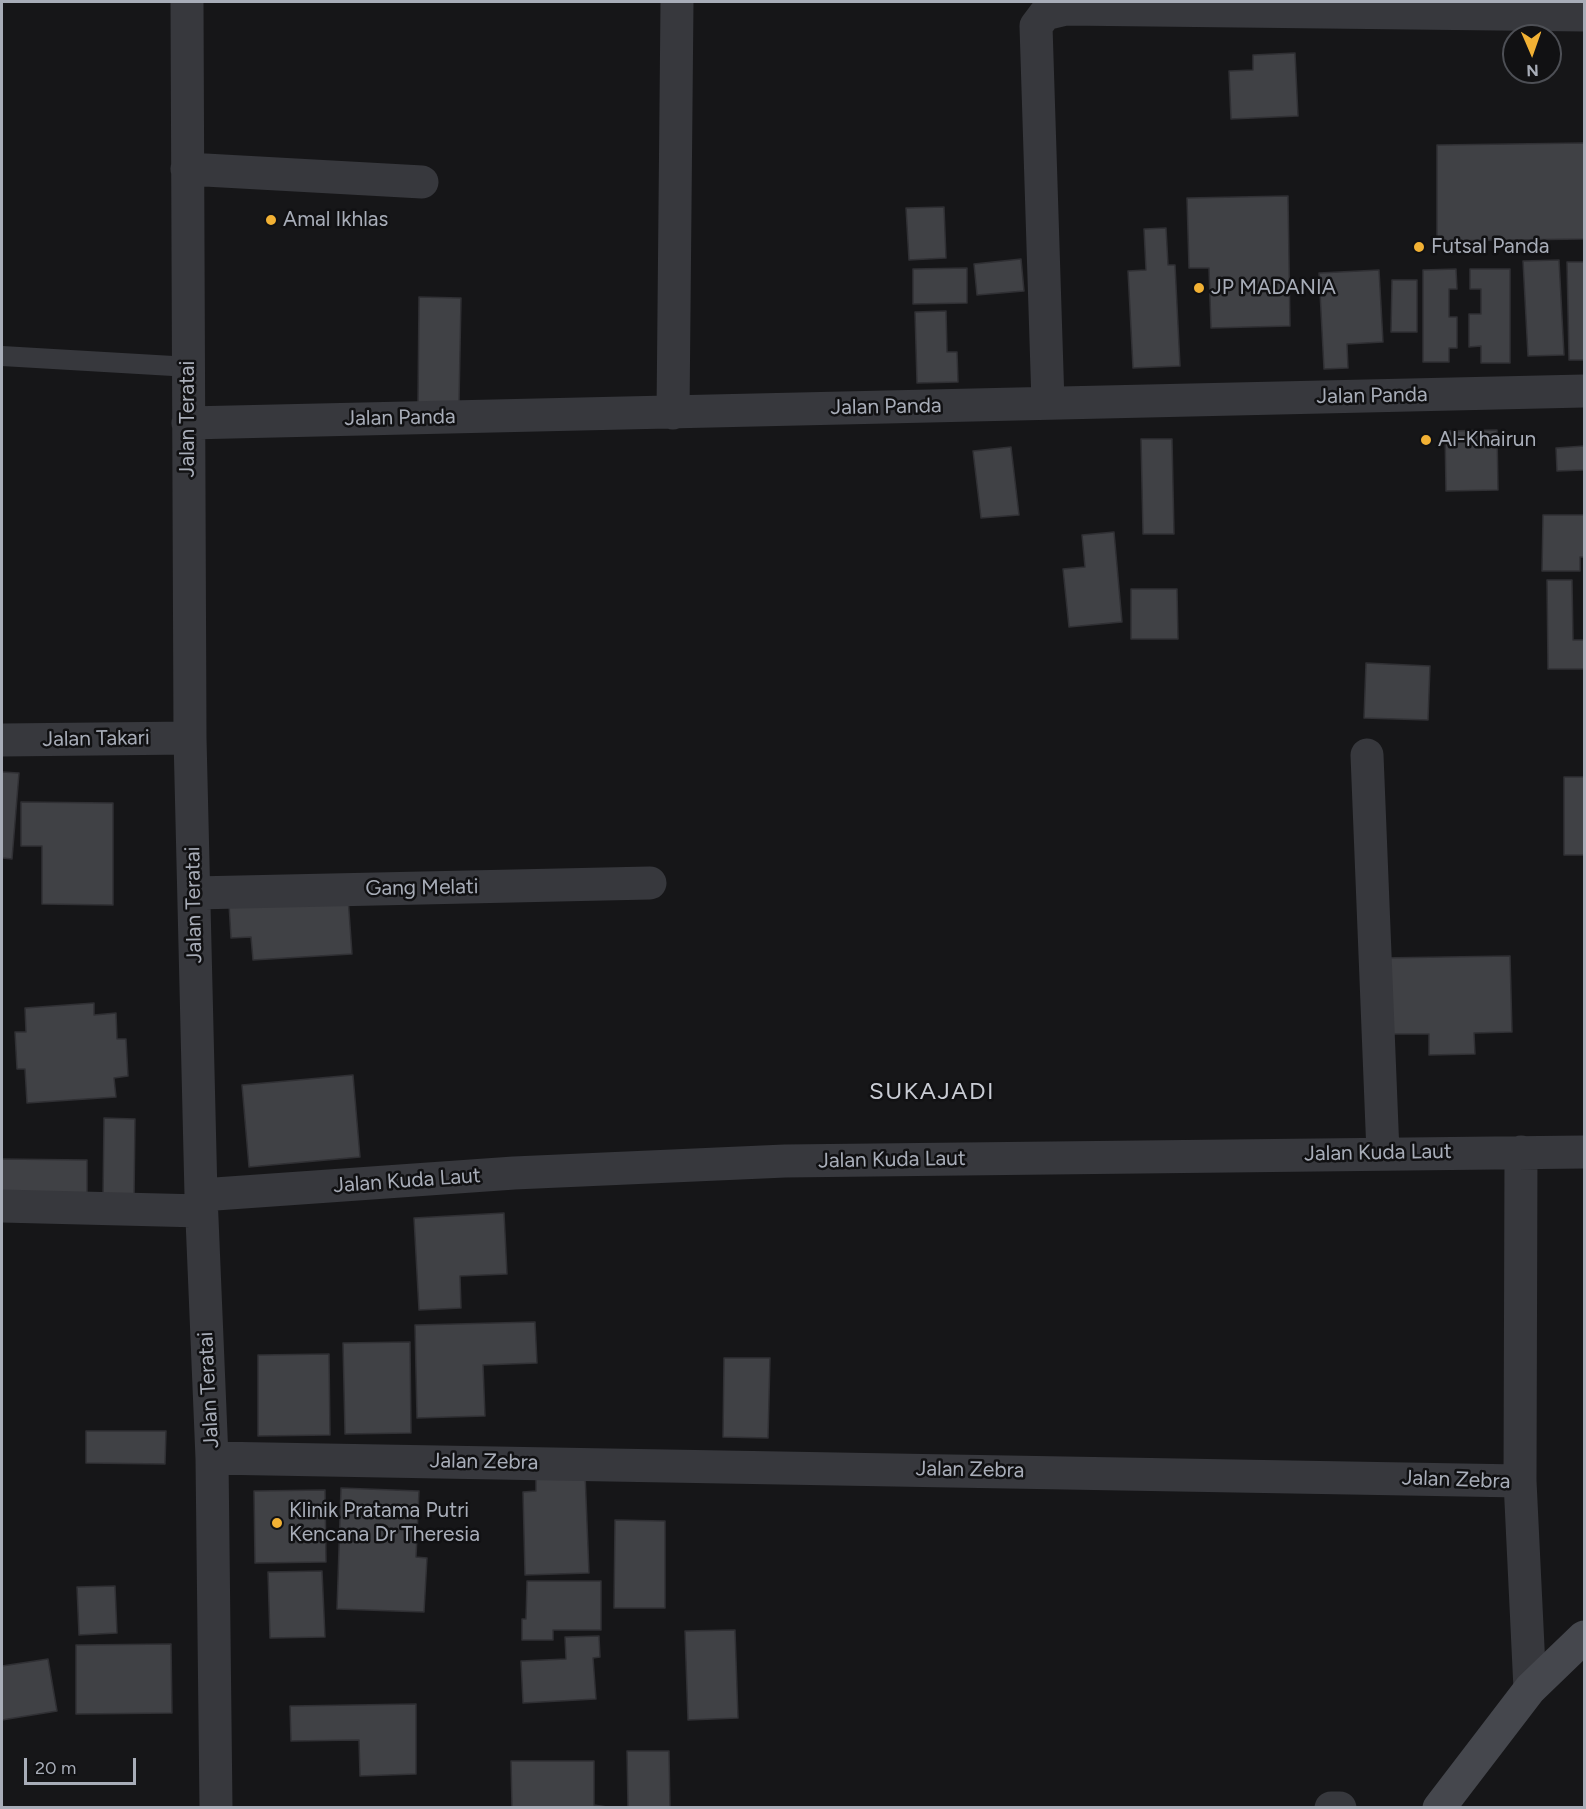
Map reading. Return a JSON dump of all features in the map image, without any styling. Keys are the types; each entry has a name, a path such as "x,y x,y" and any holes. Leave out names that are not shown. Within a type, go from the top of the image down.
{"main road":[{"path":"1439,1808 1530,1689 1584,1637"}],"street":[{"name":"Jalan Teratai","path":"187,2 190,738 201,1203 212,1458 216,1808"},
{"path":"673,412 677,2"},
{"path":"1048,403 1036,26 1045,14 1066,9 1584,15"},
{"path":"187,169 422,182"},
{"name":"Jalan Panda","path":"188,423 1584,391"},
{"name":"Jalan Takari","path":"2,741 190,738"},
{"path":"1368,755 1383,1153"},
{"name":"Gang Melati","path":"194,893 650,883"},
{"path":"1520,1481 1521,1152"},
{"name":"Jalan Kuda Laut","path":"2,1206 201,1203 514,1173 785,1161 1584,1152"},
{"name":"Jalan Zebra","path":"212,1458 1520,1481 1530,1689"},
{"path":"1331,1808 1340,1808"}],"lane":[{"path":"2,356 174,366 188,370"}],"building":[{"path":"1295,53 1298,116 1231,119 1229,71 1253,70 1253,55"},
{"path":"1584,143 1584,239 1437,241 1437,145"},
{"path":"1288,196 1290,326 1211,328 1209,268 1189,268 1187,198"},
{"path":"944,207 946,258 909,260 906,208"},
{"path":"1166,228 1168,265 1175,265 1180,366 1133,368 1128,271 1146,270 1144,229"},
{"path":"1021,259 1024,291 977,295 974,264"},
{"path":"1559,260 1564,355 1528,356 1523,261"},
{"path":"1567,262 1584,262 1584,360 1569,360"},
{"path":"967,268 967,303 913,304 913,269"},
{"path":"1456,269 1457,289 1449,289 1449,317 1457,317 1457,348 1449,348 1449,362 1423,362 1423,270"},
{"path":"1470,269 1510,269 1510,363 1481,363 1481,346 1469,347 1469,314 1481,314 1481,289 1470,289"},
{"path":"1379,270 1383,342 1347,344 1348,368 1324,369 1319,273"},
{"path":"1392,280 1417,280 1417,332 1391,332"},
{"path":"419,297 461,298 459,403 418,403"},
{"path":"946,311 947,352 957,352 958,382 917,383 915,312"},
{"path":"1497,430 1498,490 1446,491 1445,431"},
{"path":"1141,439 1172,439 1174,534 1143,534"},
{"path":"1584,446 1584,470 1557,471 1556,448"},
{"path":"1011,447 1019,515 981,518 973,451"},
{"path":"1543,515 1584,515 1584,557 1580,557 1580,571 1542,571"},
{"path":"1114,532 1122,622 1069,627 1063,569 1085,567 1082,535"},
{"path":"1547,580 1572,580 1573,640 1584,640 1584,669 1548,669"},
{"path":"1131,589 1177,589 1178,639 1131,639"},
{"path":"1366,663 1430,666 1428,720 1364,718"},
{"path":"2,772 19,773 12,859 2,858"},
{"path":"1564,777 1584,777 1584,855 1564,855"},
{"path":"21,802 113,803 113,905 42,904 42,846 21,846"},
{"path":"348,897 352,954 253,960 251,937 231,938 229,904"},
{"path":"1510,956 1512,1032 1474,1033 1475,1054 1429,1055 1429,1034 1380,1034 1380,958"},
{"path":"94,1003 94,1015 116,1013 117,1039 126,1039 128,1076 114,1078 116,1097 27,1103 25,1069 17,1069 15,1032 26,1032 25,1008"},
{"path":"353,1075 360,1157 249,1167 242,1085"},
{"path":"104,1118 135,1119 134,1200 103,1199"},
{"path":"2,1159 87,1160 87,1198 2,1199"},
{"path":"504,1213 507,1274 460,1276 461,1308 419,1310 414,1218"},
{"path":"535,1322 537,1363 483,1365 485,1416 417,1418 415,1325"},
{"path":"410,1342 411,1433 345,1434 343,1343"},
{"path":"329,1354 330,1435 258,1436 258,1355"},
{"path":"724,1358 770,1358 768,1438 723,1437"},
{"path":"86,1431 166,1431 165,1464 86,1463"},
{"path":"536,1473 585,1473 589,1573 525,1575 523,1492 536,1491"},
{"path":"341,1488 419,1491 416,1557 427,1558 424,1612 337,1609"},
{"path":"325,1490 326,1562 255,1563 254,1491"},
{"path":"615,1520 665,1521 665,1608 614,1608"},
{"path":"322,1571 325,1637 270,1638 268,1572"},
{"path":"527,1581 601,1581 601,1630 553,1630 553,1640 522,1640 522,1619 526,1619"},
{"path":"115,1586 117,1633 79,1635 77,1587"},
{"path":"735,1630 738,1718 688,1720 685,1631"},
{"path":"599,1636 600,1657 593,1658 596,1699 523,1703 521,1661 566,1659 565,1637"},
{"path":"171,1644 172,1713 76,1714 76,1645"},
{"path":"48,1659 57,1711 2,1720 2,1666"},
{"path":"416,1704 416,1774 360,1776 359,1740 291,1741 290,1706"},
{"path":"627,1751 669,1751 670,1808 628,1808"},
{"path":"511,1761 594,1761 594,1805 614,1808 512,1808"}],"place":[{"name":"Amal Ikhlas","path":"271,220"},
{"name":"Futsal Panda","path":"1419,247"},
{"name":"JP MADANIA","path":"1199,288"},
{"name":"Al-Khairun","path":"1426,440"},
{"name":"Klinik Pratama Putri Kencana Dr Theresia","path":"277,1523"}],"district":[{"name":"SUKAJADI","path":"932,1092"}]}
